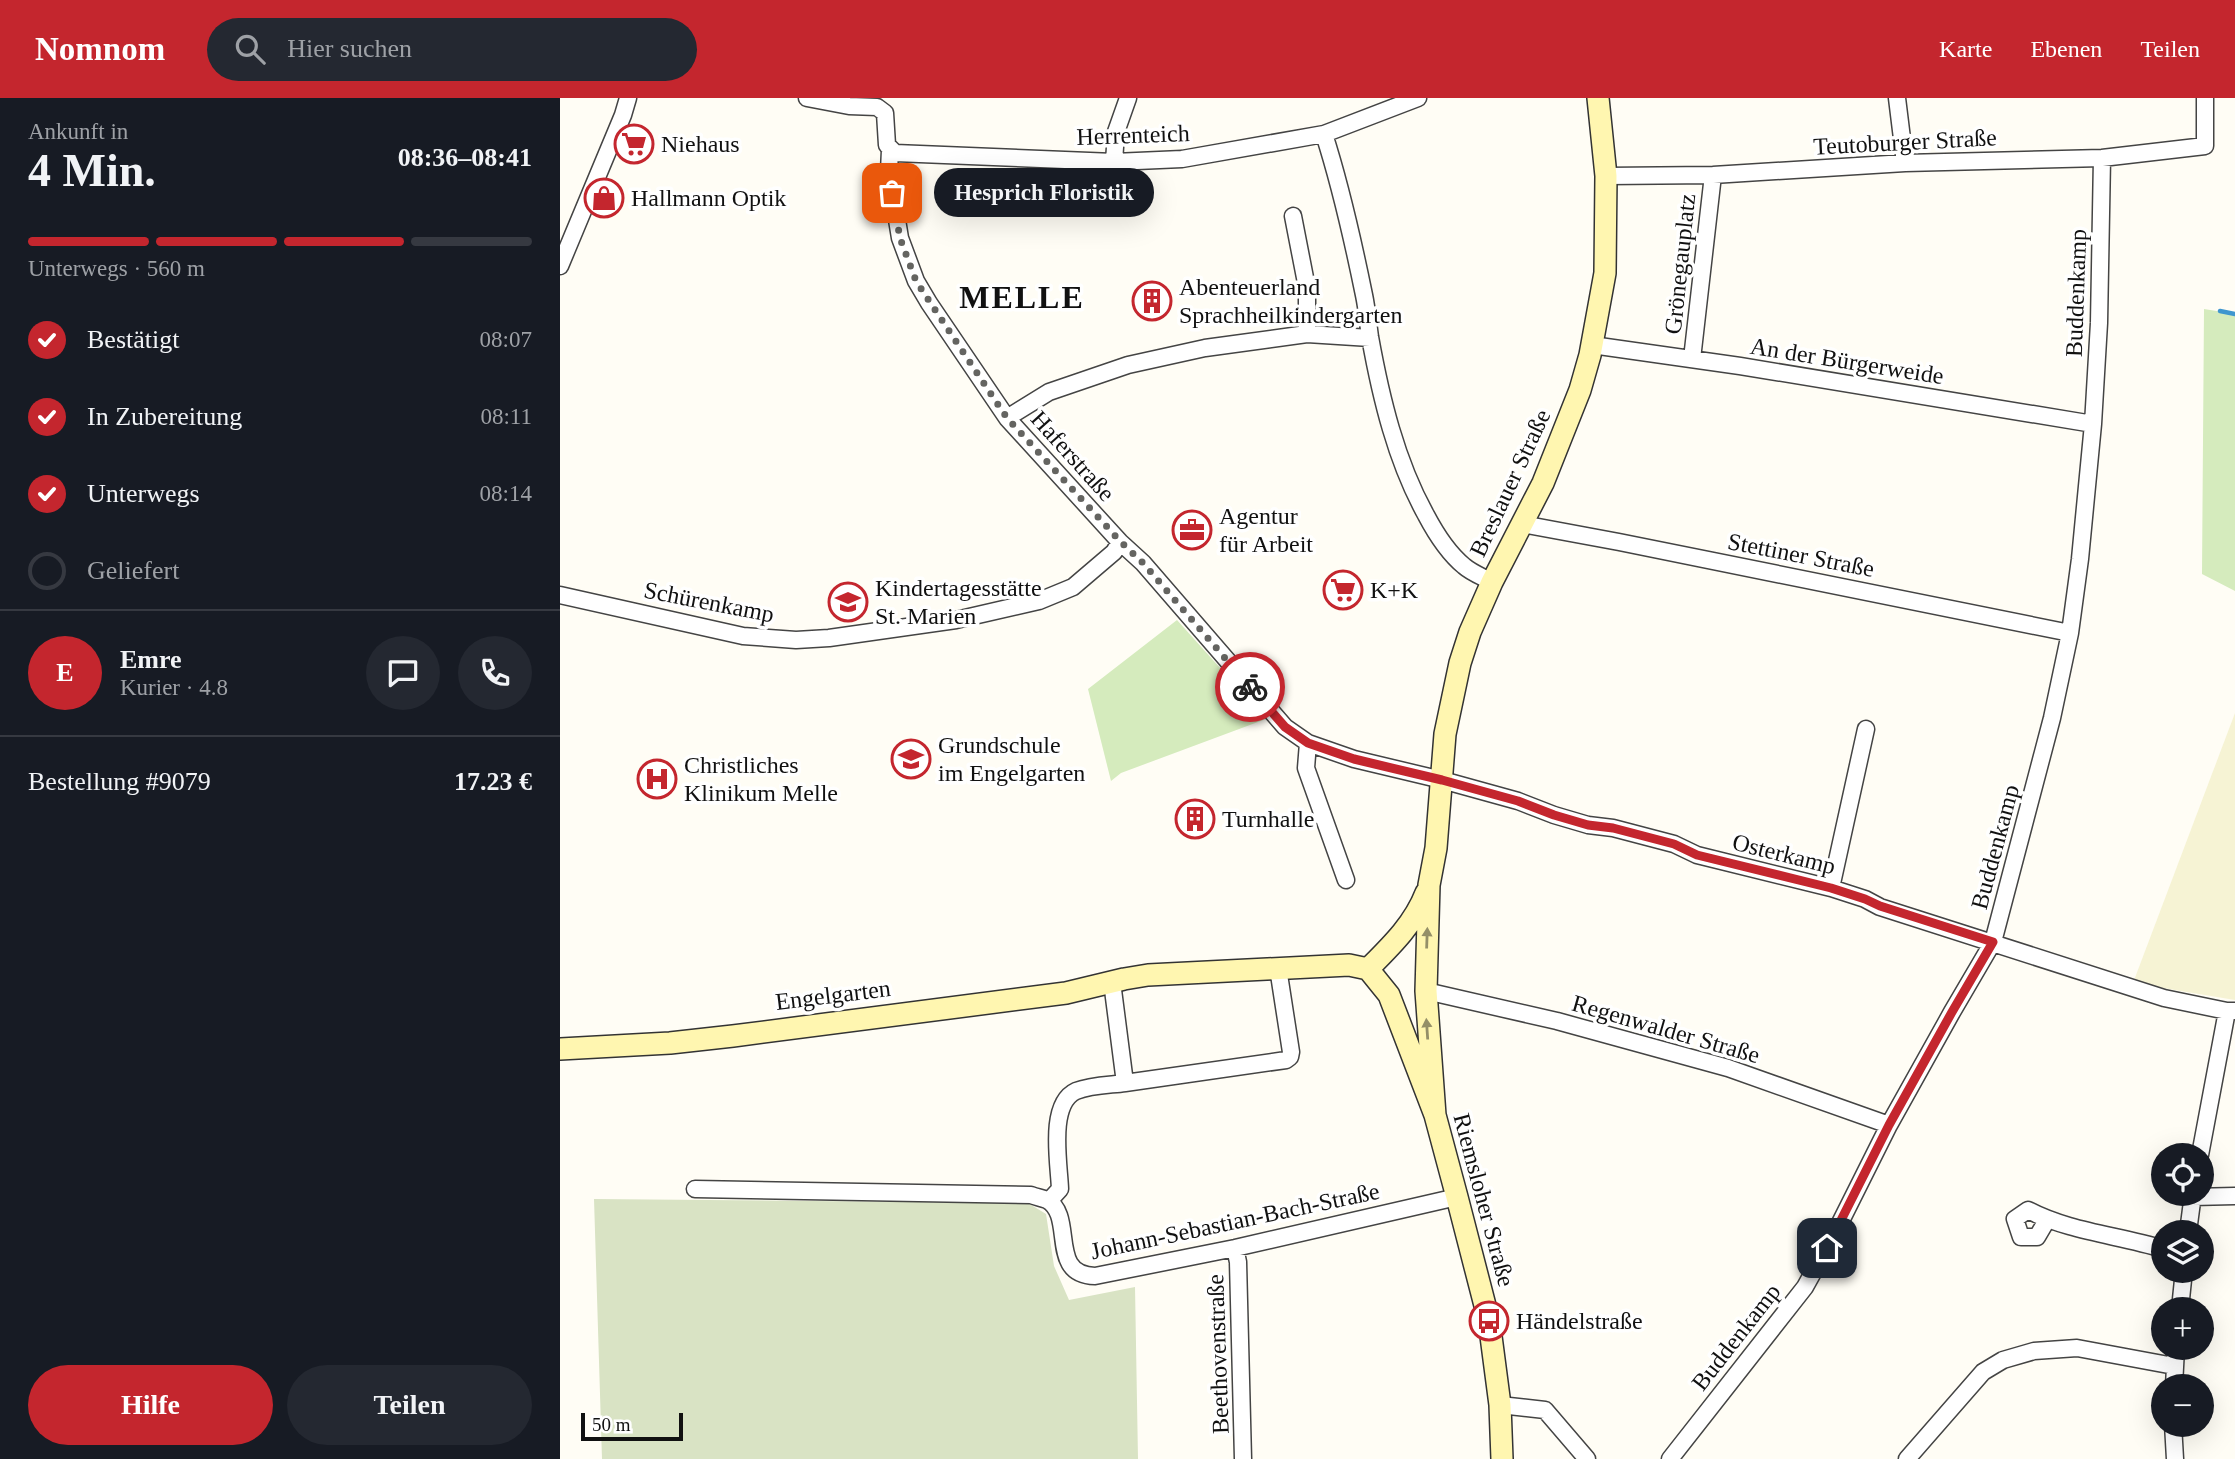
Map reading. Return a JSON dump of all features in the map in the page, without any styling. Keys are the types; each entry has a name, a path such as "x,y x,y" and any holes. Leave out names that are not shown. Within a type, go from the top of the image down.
{"street":[{"path":"560,266 628,98"},
{"path":"807,98 834,104 877,102 885,113 887,145 890,150"},
{"path":"1114,162 1116,132 1128,98"},
{"name":"Herrenteich","path":"890,150 902,154 1114,162 1182,159 1324,134 1418,98"},
{"name":"Breslauer Straße","path":"1434,1115 1426,991 1429,885 1436,848 1445,734 1460,663 1470,632 1492,582 1543,483 1572,413 1592,345 1605,273 1606,176 1598,98"},
{"path":"1897,98 1905,163"},
{"name":"Teutoburger Straße","path":"1606,176 1713,175 1905,163 2102,158 2205,146 2205,98"},
{"path":"1324,134 1349,225 1365,299 1370,338 1393,438 1414,493 1446,549 1465,568 1492,582"},
{"name":"Haferstraße","path":"890,150 889,172 900,238 916,281 1007,418 1143,563 1285,727 1308,743 1354,759 1442,780"},
{"name":"Buddenkamp","path":"1670,1459 1805,1287 1889,1125 1993,942 2049,731 2070,633 2093,424 2099,323 2102,158"},
{"name":"Grönegauplatz","path":"1692,359 1713,175"},
{"path":"1293,216 1307,288 1307,334"},
{"path":"1007,418 1049,391 1128,365 1205,348 1307,334 1370,338"},
{"name":"An der Bürgerweide","path":"1592,345 2093,424"},
{"name":"Stettiner Straße","path":"1522,524 1619,541 2070,633"},
{"name":"Schürenkamp","path":"560,595 743,636 796,640 829,638 927,625 1039,601 1073,587 1114,552 1120,541"},
{"path":"1831,888 1867,729"},
{"path":"1308,743 1306,768 1346,880"},
{"name":"Osterkamp","path":"1442,780 1518,801 1577,822 1613,828 1674,844 1708,858 1831,888 2164,998 2231,1011"},
{"name":"Breslauer Straße","path":"1368,969 1402,934 1420,907 1429,885"},
{"name":"Engelgarten","path":"560,1049 670,1043 733,1036 1066,993 1148,975 1349,965 1368,969"},
{"path":"695,1189 1031,1195 1049,1201 1060,1189 1057,1121 1063,1103 1074,1092 1089,1087 1286,1060 1290,1057 1292,1052 1279,968"},
{"name":"Riemsloher Straße","path":"1368,969 1389,995 1434,1115 1457,1197 1489,1321 1500,1405 1502,1459"},
{"path":"1112,982 1125,1083"},
{"name":"Regenwalder Straße","path":"1426,991 1557,1021 1728,1068 1889,1125"},
{"path":"2203,1143 2231,1011"},
{"path":"2214,1196 2235,1196"},
{"name":"Johann-Sebastian-Bach-Straße","path":"1049,1201 1057,1212 1070,1268 1081,1276 1095,1276 1235,1248 1457,1197"},
{"path":"2047,1220 2151,1247"},
{"name":"Beethovenstraße","path":"1235,1248 1238,1262 1243,1459"},
{"path":"1907,1459 1983,1372 2003,1360 2034,1351 2077,1348 2174,1366"},
{"path":"2174,1374 2175,1360"},
{"path":"1500,1405 1545,1410 1587,1459"},
{"path":"2174,1437 2175,1459"}],"shaded area":[{"path":"2235,713 2235,1000 2133,983"}],"green space":[{"path":"2204,309 2235,314 2235,591 2202,574"},
{"path":"1177,620 1266,719 1121,773 1111,781 1088,689"},
{"path":"594,1199 1028,1203 1046,1214 1054,1266 1069,1300 1135,1287 1138,1459 602,1459"}],"waterway":[{"path":"2220,311 2235,314"}],"way so far":[{"path":"892,193 900,238 916,281 1007,418 1143,563 1250,687"}],"place":[{"name":"Niehaus","path":"634,144"},
{"name":"Hesprich Floristik","path":"892,193"},
{"name":"Hallmann Optik","path":"604,198"},
{"name":"Abenteuerland Sprachheilkindergarten","path":"1152,301"},
{"name":"Agentur für Arbeit","path":"1192,530"},
{"name":"K+K","path":"1343,590"},
{"name":"Kindertagesstätte St. Marien","path":"848,602"},
{"name":"Grundschule im Engelgarten","path":"911,759"},
{"name":"Christliches Klinikum Melle","path":"657,779"},
{"name":"Turnhalle","path":"1195,819"},
{"name":"Händelstraße","path":"1489,1321"}],"district":[{"name":"MELLE","path":"1022,297"}],"route":[{"path":"1250,687 1285,727 1308,743 1354,759 1518,801 1588,825 1613,828 1674,844 1697,855 1831,888 1993,942 1889,1125 1827,1248"}]}
